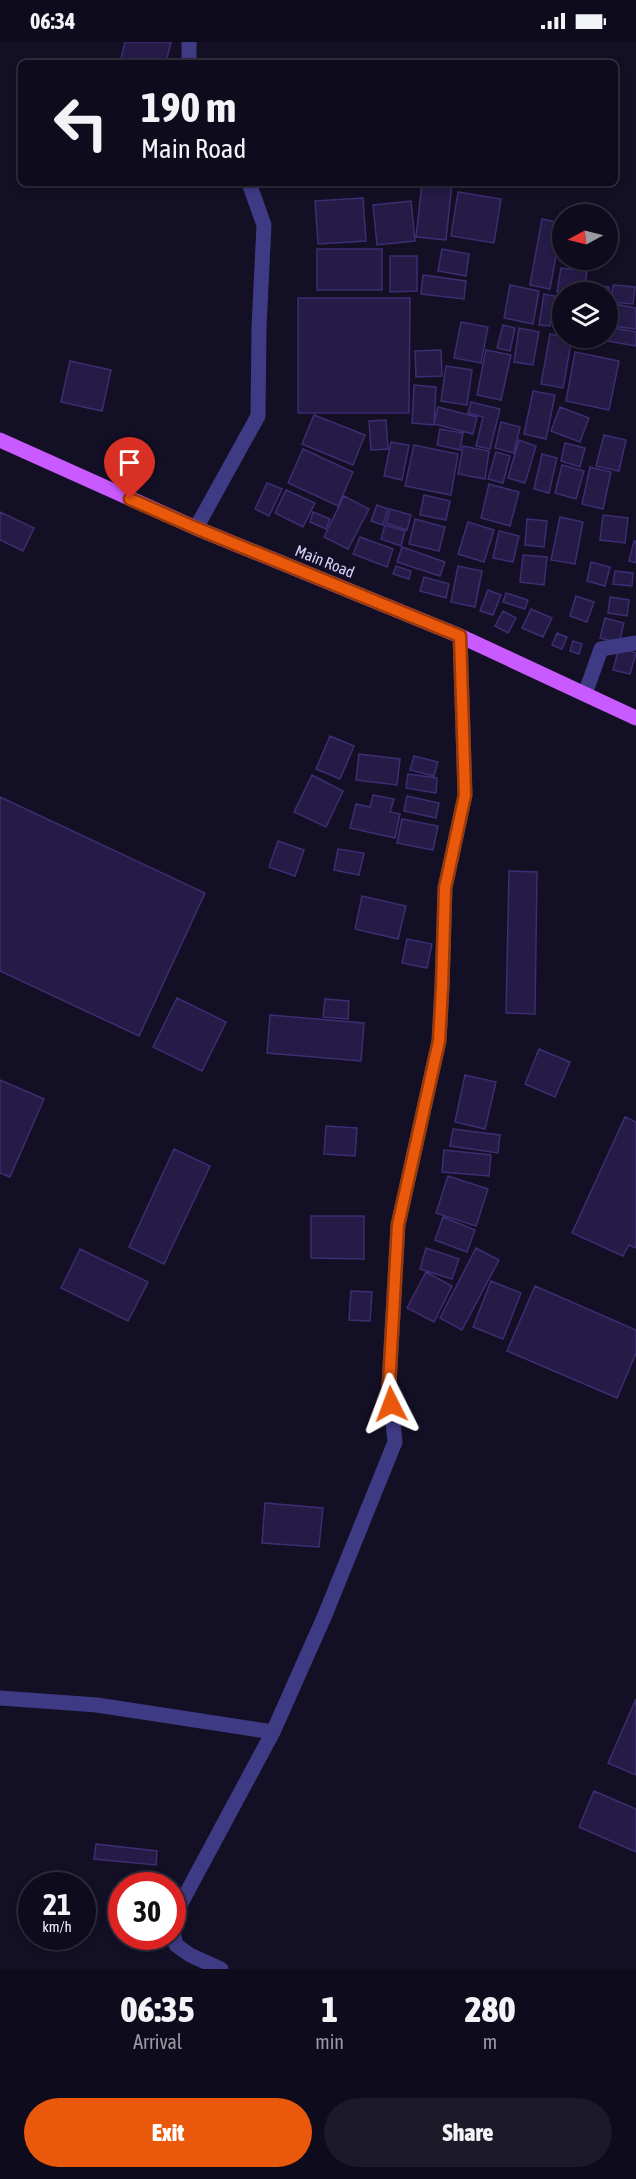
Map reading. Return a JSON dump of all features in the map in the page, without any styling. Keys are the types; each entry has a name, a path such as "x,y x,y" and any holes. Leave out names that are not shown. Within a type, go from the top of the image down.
{"main road":[{"name":"Main Road","path":"0,440 196,528 460,636 636,718"}],"street":[{"path":"189,42 189,60"},
{"path":"196,528 258,416 264,225 250,186"},
{"path":"186,1894 273,1732 325,1615 395,1442 389,1385 398,1225 439,1041 445,888 465,795 460,636"},
{"path":"585,694 601,649 636,643"},
{"path":"0,1698 98,1705 273,1732"},
{"path":"183,1950 221,1969"}],"building":[{"path":"125,42 171,42 167,60 121,60"},
{"path":"422,186 452,186 446,240 416,237"},
{"path":"458,192 501,199 494,243 451,236"},
{"path":"363,198 366,241 318,244 315,201"},
{"path":"411,201 415,241 377,245 373,205"},
{"path":"542,219 552,221 553,270 550,289 530,285"},
{"path":"317,249 382,249 382,290 317,290"},
{"path":"442,249 469,254 466,276 438,271"},
{"path":"390,256 417,256 417,291 390,292"},
{"path":"561,270 587,271 585,282 559,282"},
{"path":"423,275 466,281 464,299 421,294"},
{"path":"510,285 539,291 533,324 504,318"},
{"path":"618,285 635,287 633,304 618,303"},
{"path":"544,294 552,295 550,326 539,325"},
{"path":"298,298 410,298 409,413 298,413"},
{"path":"618,305 636,308 636,329 618,327"},
{"path":"461,322 488,327 481,363 454,358"},
{"path":"503,325 515,328 510,351 497,348"},
{"path":"519,328 539,332 533,365 514,362"},
{"path":"618,329 636,332 636,346 618,343"},
{"path":"550,334 552,334 552,348 570,348 563,388 541,384"},
{"path":"441,350 442,376 416,377 415,351"},
{"path":"486,350 511,355 501,400 477,395"},
{"path":"575,352 619,361 609,410 566,401"},
{"path":"70,361 111,370 102,411 61,402"},
{"path":"446,366 472,370 467,405 441,401"},
{"path":"414,385 436,387 434,425 412,423"},
{"path":"533,391 555,395 546,439 524,434"},
{"path":"471,402 500,409 490,449 476,446 483,417 468,413"},
{"path":"438,407 477,417 473,434 434,424"},
{"path":"560,407 589,418 580,442 551,431"},
{"path":"314,415 365,435 353,465 302,444"},
{"path":"386,420 388,449 371,450 369,421"},
{"path":"501,422 520,427 514,453 495,448"},
{"path":"440,429 463,433 460,450 437,445"},
{"path":"604,435 626,440 619,471 596,466"},
{"path":"519,440 536,446 525,483 508,478"},
{"path":"391,442 409,445 402,480 384,476"},
{"path":"565,443 585,448 580,467 561,461"},
{"path":"414,445 458,454 451,495 405,486"},
{"path":"463,446 489,451 485,479 458,474"},
{"path":"303,449 353,472 338,506 288,483"},
{"path":"496,452 510,456 503,483 488,479"},
{"path":"542,454 557,458 549,493 534,489"},
{"path":"562,465 584,471 576,499 555,493"},
{"path":"590,467 611,472 603,509 582,504"},
{"path":"267,483 282,489 269,516 255,509"},
{"path":"489,484 519,492 510,526 481,518"},
{"path":"286,490 315,503 303,527 275,513"},
{"path":"424,495 450,501 446,520 420,515"},
{"path":"344,496 369,509 348,549 324,537"},
{"path":"377,505 388,509 383,525 371,521"},
{"path":"390,509 411,515 407,530 386,523"},
{"path":"0,512 34,528 23,551 0,540"},
{"path":"313,512 330,519 326,529 310,522"},
{"path":"603,515 628,518 625,543 600,540"},
{"path":"560,517 583,522 575,564 551,560"},
{"path":"415,519 445,527 439,551 409,544"},
{"path":"527,519 547,521 544,547 525,545"},
{"path":"468,522 494,530 484,562 458,554"},
{"path":"385,525 405,531 401,546 381,539"},
{"path":"499,531 519,536 513,562 493,558"},
{"path":"360,537 393,549 387,567 353,554"},
{"path":"634,541 636,541 636,563 629,561"},
{"path":"402,547 445,562 440,576 397,562"},
{"path":"523,555 547,557 544,585 520,582"},
{"path":"591,562 610,567 605,586 587,581"},
{"path":"396,566 411,571 409,579 393,574"},
{"path":"458,566 482,571 475,607 451,602"},
{"path":"615,571 633,573 632,586 613,584"},
{"path":"424,577 449,584 446,598 420,591"},
{"path":"488,590 501,595 493,615 480,611"},
{"path":"506,593 528,600 525,609 503,602"},
{"path":"576,596 594,602 587,622 570,616"},
{"path":"610,597 629,600 627,616 608,613"},
{"path":"531,609 552,618 543,637 522,628"},
{"path":"503,611 516,618 508,633 495,626"},
{"path":"605,618 624,623 619,643 600,638"},
{"path":"557,633 567,637 562,649 552,645"},
{"path":"573,641 582,644 579,654 570,651"},
{"path":"619,648 636,653 630,674 613,670"},
{"path":"330,736 354,746 340,779 316,769"},
{"path":"359,754 400,759 397,785 356,780"},
{"path":"414,756 438,762 434,776 410,770"},
{"path":"408,774 437,778 436,793 406,788"},
{"path":"312,775 343,791 326,827 294,812"},
{"path":"373,795 394,799 390,812 400,814 395,838 350,828 356,804 370,807"},
{"path":"407,796 439,803 436,818 404,811"},
{"path":"0,797 205,893 139,1036 0,971"},
{"path":"402,819 438,826 433,850 397,843"},
{"path":"278,841 304,850 295,876 269,867"},
{"path":"338,849 364,853 359,875 334,870"},
{"path":"509,871 537,872 535,1014 506,1013"},
{"path":"362,896 406,906 398,939 355,929"},
{"path":"407,939 432,944 427,968 402,963"},
{"path":"177,998 226,1022 202,1071 153,1047"},
{"path":"325,999 349,1001 348,1019 323,1017"},
{"path":"270,1015 364,1023 361,1061 267,1053"},
{"path":"539,1049 570,1062 555,1097 525,1084"},
{"path":"465,1075 496,1082 485,1129 455,1122"},
{"path":"0,1080 44,1099 10,1177 0,1173"},
{"path":"625,1117 636,1122 636,1248 629,1245 623,1256 572,1233"},
{"path":"326,1126 357,1128 355,1156 324,1154"},
{"path":"453,1129 500,1135 498,1153 450,1146"},
{"path":"174,1149 210,1166 164,1264 129,1247"},
{"path":"444,1150 491,1155 489,1176 442,1172"},
{"path":"448,1176 488,1189 476,1226 436,1213"},
{"path":"311,1216 364,1216 364,1259 311,1258"},
{"path":"443,1217 475,1230 467,1252 435,1240"},
{"path":"426,1248 459,1259 452,1279 420,1269"},
{"path":"476,1248 499,1260 462,1330 440,1318"},
{"path":"80,1249 148,1282 128,1321 61,1288"},
{"path":"426,1272 452,1286 434,1322 407,1308"},
{"path":"491,1281 521,1293 503,1339 473,1327"},
{"path":"535,1286 636,1330 636,1353 617,1398 507,1351"},
{"path":"351,1291 372,1292 370,1321 349,1320"},
{"path":"265,1503 323,1508 319,1547 262,1543"},
{"path":"636,1699 636,1775 608,1763"},
{"path":"594,1791 636,1809 636,1852 579,1827"},
{"path":"96,1844 157,1851 156,1865 94,1859"}],"route":[{"path":"130,499 460,636 465,795 445,888 439,1041 398,1225 389,1385 391,1404"}]}
